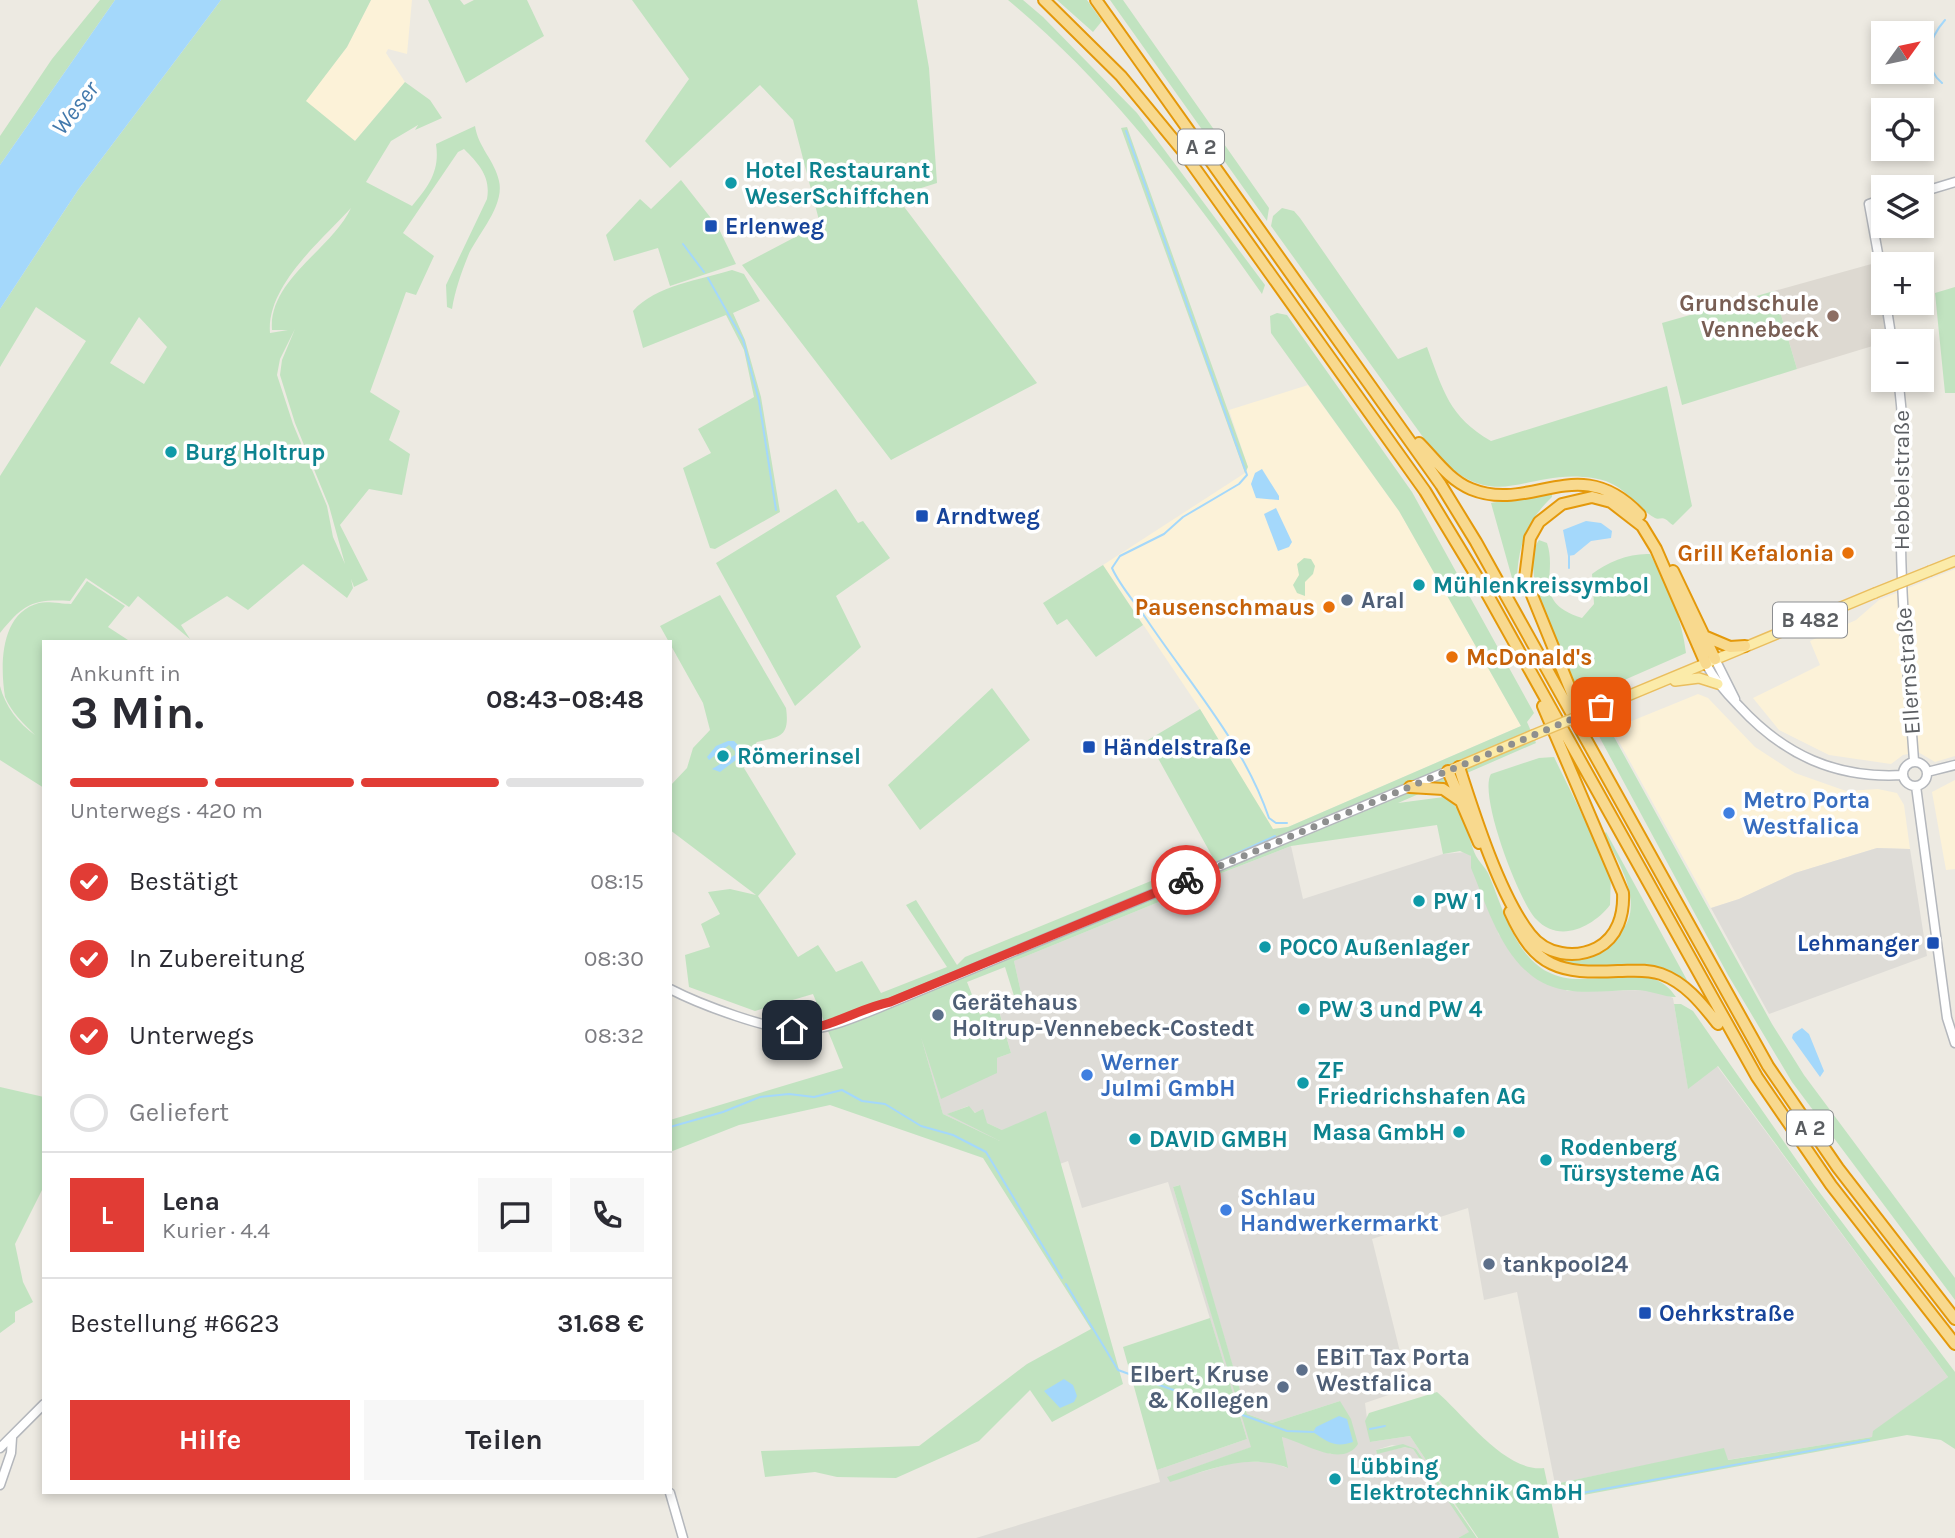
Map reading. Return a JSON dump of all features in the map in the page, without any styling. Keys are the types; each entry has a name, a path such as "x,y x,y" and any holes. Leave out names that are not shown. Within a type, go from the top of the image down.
{"highway":[{"name":"A 2","path":"1044,0 1121,76 1190,161 1425,491 1457,541 1740,1050 1804,1148 1955,1344"},
{"name":"A 2","path":"1096,0 1403,430 1476,542 1768,1066 1838,1168 1955,1319"},
{"path":"1403,430 1450,475 1481,492 1509,493 1581,484 1617,495 1631,505 1653,533 1704,636 1711,662"},
{"path":"1613,790 1529,594 1525,578 1525,558 1530,538 1539,522 1550,511 1577,499 1592,497 1611,502 1628,513 1642,526 1656,549 1711,662"},
{"path":"1704,636 1730,647 1745,646"},
{"path":"1453,769 1530,935 1552,951 1569,955 1600,946 1613,935 1620,921 1623,905 1620,882 1557,741 1528,667"},
{"path":"1453,769 1461,802 1519,931 1542,959 1562,970 1584,973 1644,970 1662,974 1696,997 1740,1050"},
{"path":"1410,787 1443,789 1461,802"}],"main road":[{"name":"B 482","path":"1453,769 1955,561"},
{"path":"1663,682 1699,678 1718,684"}],"street":[{"path":"1934,188 1955,182"},
{"name":"Hebbelstraße","path":"1899,392 1905,457 1901,527 1902,581"},
{"name":"Ellernstraße","path":"1902,581 1914,761"},
{"path":"1711,662 1718,684 1768,736 1813,762 1863,775 1903,775 1908,783 1916,786 1925,781 1927,772 1955,765"},
{"path":"1711,662 1738,705"},
{"name":"Ellernstraße","path":"1914,761 1923,764 1927,772"},
{"name":"Ellernstraße","path":"1903,775 1906,766 1914,761"},
{"path":"672,990 776,1027 806,1030 824,1027 1453,769"},
{"path":"1916,786 1947,1018 1955,1043"},
{"path":"0,1448 42,1406"},
{"path":"0,1485 11,1453 12,1438"},
{"path":"670,1494 683,1538"}],"shaded area":[{"path":"371,0 412,0 407,54 388,49 386,53 405,82 355,141 305,101 347,47"},
{"name":"Grundschule Vennebeck","path":"1871,264 1871,315 1884,315 1887,329 1871,329 1871,346 1797,369 1774,291"},
{"path":"1308,385 1399,511 1521,726 1288,827 1272,829 1200,709 1103,565 1245,473 1248,467 1229,410"},
{"path":"1955,569 1955,756 1935,762 1918,752 1903,755 1891,764 1829,755 1779,730 1753,698 1820,665 1810,641 1856,620 1879,600"},
{"path":"1698,694 1708,698 1755,747 1795,773 1846,791 1878,789 1897,793 1904,805 1910,849 1877,848 1795,873 1739,899 1711,908 1612,729"},
{"path":"1955,780 1955,869 1946,870 1932,792"},
{"path":"1291,846 1303,899 1443,854 1466,852 1471,856 1499,935 1567,991 1654,990 1673,998 1688,1088 1717,1066 1948,1377 1874,1431 1872,1437 1727,1460 1724,1449 1555,1484 1517,1292 1484,1300 1468,1208 1372,1239 1409,1388 1365,1403 1370,1442 1410,1436 1478,1538 1416,1449 1407,1448 1413,1449 1470,1532 1458,1538 976,1538 1160,1482 1157,1470 1247,1439 1168,1182 1082,1208 1068,1161 1021,1178 1000,1141 943,1114 921,1038 1022,997 1014,961 1176,895 1186,897 1199,891 1206,879","holes":["1014,1001 1015,1004 999,1010 1011,1053 997,1058 922,1038","968,1106 987,1123 1002,1130 1022,1176 1000,1139 948,1114","1179,1185 1247,1414 1272,1423 1340,1401 1331,1454 1282,1436 1287,1468 1272,1462 1236,1462 1170,1481 1168,1477 1252,1447 1173,1187","1392,1445 1405,1447 1377,1453 1376,1450"]},
{"path":"1877,848 1910,849 1927,956 1769,1014 1711,908 1739,899 1795,873"}],"green space":[{"path":"100,0 115,0 0,165 0,136 52,59"},
{"path":"221,0 371,0 347,47 306,101 355,141 405,82 430,100 442,118 415,130 418,125 391,141 366,182 412,206 432,178 437,154 436,144 475,126 479,141 497,174 500,191 498,200 468,256 452,309 447,307 446,285 487,199 488,191 483,171 464,149 458,152 403,233 434,256 416,295 406,292 370,392 400,411 389,440 410,454 402,495 369,489 340,525 368,580 354,587 351,579 353,588 347,598 303,564 248,610 227,596 181,625 190,639 138,596 129,607 86,578 70,601 46,601 30,605 16,615 0,633 0,476 86,341 36,307 0,367 0,309 78,190","holes":["351,208 342,223 290,280 280,296 273,312 272,330 288,330 270,333 271,315 286,281","139,317 167,347 144,384 110,363","295,329 282,360 280,375 295,423 329,506 345,564 333,537 327,506 293,424 277,375 280,359"]},
{"path":"428,0 460,0 464,5 474,0 527,0 544,36 466,83"},
{"path":"632,0 917,0 929,68 937,183 896,196 1037,383 891,460 742,265 820,224 793,120 760,85 670,168 645,141 689,79"},
{"path":"1008,0 1023,0 1043,17 1137,113 1265,285 1262,294 1145,138 1080,66"},
{"path":"1057,0 1087,0 1102,21 1093,32"},
{"path":"1110,0 1123,0 1269,208 1267,221"},
{"path":"1127,127 1248,467 1245,473 1121,128"},
{"path":"681,180 718,227 736,264 670,286 658,248 614,261 606,235 640,199 651,209"},
{"path":"1282,208 1294,211 1300,218 1398,359 1427,347 1449,401 1466,422 1491,441 1667,386 1692,506 1673,525 1664,518 1655,518 1613,484 1593,478 1569,476 1493,487 1475,482 1455,471 1433,451 1271,226 1273,216"},
{"path":"732,270 744,274 760,301 733,313 745,340 761,397 780,512 715,549 710,548 683,468 711,453 698,429 754,397 744,350 726,315 643,348 633,311 666,289"},
{"path":"1955,287 1955,393 1945,393 1935,293"},
{"path":"1774,291 1797,369 1682,405 1662,323"},
{"path":"1277,313 1287,315 1412,492 1534,713 1527,722 1536,743 1398,803 1444,797 1457,808 1476,856 1488,873 1518,942 1536,964 1564,978 1649,978 1664,984 1676,997 1641,990 1565,990 1545,984 1529,973 1515,959 1494,924 1471,868 1471,856 1460,851 1443,854 1437,825 1291,846 1206,879 1191,894 1176,895 1014,961 1022,997 1015,999 1005,967 967,982 980,1015 1014,1000 1016,1004 999,1011 1011,1053 997,1058 997,1073 941,1099 921,1037 943,1114 1000,1141 947,1114 969,1106 975,1113 983,1109 987,1123 1002,1130 1046,1111 1123,1384 1052,1422 1030,1390 979,1441 896,1478 837,1477 815,1472 765,1477 761,1451 919,1446 1027,1364 1091,1329 983,1158 830,1105 739,1125 672,1151 672,1119 843,1068 813,994 755,1011 689,987 685,955 710,947 701,924 720,914 708,892 730,889 756,895 672,832 672,784 687,768 693,748 710,730 703,703 672,647 672,640 668,640 660,626 720,595 786,708 785,730 777,737 757,742 750,751 744,768 796,854 758,896 798,957 818,945 836,972 862,961 881,993 947,967 906,905 916,900 957,965 965,957 1212,856 1148,740 1200,709 1273,829 1288,827 1521,726 1399,511 1271,333 1270,316"},
{"path":"836,489 858,523 863,521 890,558 836,596 861,647 795,706 716,563"},
{"path":"1552,492 1552,497 1530,524 1522,543 1517,577 1512,578 1491,503"},
{"path":"1539,540 1547,543 1550,555 1551,596 1566,611 1582,618 1594,604 1592,574 1619,559 1650,554 1673,602 1686,653 1590,695 1582,696 1554,643 1538,595 1534,554"},
{"path":"1304,558 1311,559 1315,566 1313,574 1305,582 1305,596 1297,593 1293,585 1299,575 1297,564"},
{"path":"1103,565 1143,625 1096,657 1067,619 1057,625 1043,603"},
{"path":"87,581 125,606 108,627 128,640 42,640 42,787 0,760 0,686 5,701 13,714 35,735 14,713 5,697 3,656 10,629 26,609 43,602 71,604"},
{"path":"992,688 1030,740 920,830 888,785"},
{"path":"1599,721 1608,726 1772,1024 1804,1075 1955,1278 1955,1300 1792,1082 1728,975 1594,727"},
{"path":"1554,757 1611,874 1610,905 1585,926 1565,931 1545,926 1529,909 1502,848 1490,803 1491,774 1539,758"},
{"path":"1606,832 1688,982 1653,968 1588,966 1553,959 1554,956 1562,958 1607,942 1618,935 1627,923 1630,898 1627,884 1604,834"},
{"path":"1674,1004 1681,1004 1693,1011 1814,1185 1955,1372 1955,1449 1941,1440 1907,1435 1562,1499 1555,1484 1724,1448 1728,1460 1872,1437 1873,1431 1948,1377 1718,1066 1688,1089"},
{"path":"0,1087 42,1097 42,1190 15,1244 23,1282 33,1302 15,1312 15,1322 0,1333"},
{"path":"1180,1185 1247,1414 1272,1423 1340,1401 1351,1419 1358,1444 1351,1451 1342,1454 1322,1452 1282,1437 1288,1468 1243,1462 1170,1482 1167,1477 1251,1447 1173,1187"},
{"path":"1210,1318 1247,1439 1157,1470 1123,1347"},
{"path":"1437,1392 1501,1452 1530,1467 1544,1468 1559,1538 1478,1538 1410,1436 1370,1442 1365,1421 1369,1413"},
{"path":"1403,1444 1416,1449 1477,1538 1458,1538 1469,1532 1413,1449 1405,1447 1377,1454 1376,1450"}],"water":[{"name":"Weser","path":"115,0 221,0 78,190 0,309 0,165"},
{"path":"1262,469 1279,500 1256,498 1251,484 1255,473"},
{"path":"1276,508 1292,542 1289,547 1278,551 1264,514"},
{"path":"1586,521 1601,523 1612,531 1611,538 1591,541 1574,555 1568,556 1563,530"},
{"path":"734,741 739,746 740,757 720,772 712,769 735,755 729,745 709,760 707,757 716,746"},
{"path":"1802,1028 1809,1034 1824,1071 1820,1077 1792,1038 1793,1034"},
{"path":"1064,1379 1073,1385 1077,1396 1074,1402 1060,1408 1044,1391"},
{"path":"1339,1416 1347,1419 1353,1442 1332,1443 1313,1432 1316,1427"}],"waterway":[{"path":"1942,83 1931,68 1929,52 1934,35 1945,20"},
{"path":"1126,131 1247,475 1239,484 1183,517 1164,534 1120,556 1112,568 1230,738 1258,790 1269,818 1276,823 1287,823"},
{"path":"683,244 704,272"},
{"path":"708,278 743,340 759,401 776,510"},
{"path":"1569,556 1569,568"},
{"path":"1211,865 1275,836"},
{"path":"672,1126 723,1112 760,1097 789,1094 814,1097 842,1090 862,1101 885,1104 921,1126 953,1135 986,1152 1062,1278"},
{"path":"1066,1284 1118,1370 1287,1431 1313,1432"},
{"path":"1370,1429 1385,1426"},
{"path":"1560,1497 1869,1440"}],"way so far":[{"path":"1186,880 1601,707"}],"place":[{"name":"Hotel Restaurant WeserSchiffchen","path":"731,183"},
{"name":"Erlenweg","path":"711,226"},
{"name":"Grundschule Vennebeck","path":"1833,316"},
{"name":"Burg Holtrup","path":"171,452"},
{"name":"Arndtweg","path":"922,516"},
{"name":"Grill Kefalonia","path":"1848,553"},
{"name":"Mühlenkreissymbol","path":"1419,585"},
{"name":"Aral","path":"1347,600"},
{"name":"Pausenschmaus","path":"1329,607"},
{"name":"McDonald's","path":"1452,657"},
{"name":"Händelstraße","path":"1089,747"},
{"name":"Römerinsel","path":"723,756"},
{"name":"Metro Porta Westfalica","path":"1729,813"},
{"name":"PW 1","path":"1419,901"},
{"name":"Lehmanger","path":"1933,943"},
{"name":"POCO Außenlager","path":"1265,947"},
{"name":"PW 3 und PW 4","path":"1304,1009"},
{"name":"Gerätehaus Holtrup-Vennebeck-Costedt","path":"938,1015"},
{"name":"Werner Julmi GmbH","path":"1087,1075"},
{"name":"ZF Friedrichshafen AG","path":"1303,1083"},
{"name":"Masa GmbH","path":"1459,1132"},
{"name":"DAVID GMBH","path":"1135,1139"},
{"name":"Rodenberg Türsysteme AG","path":"1546,1160"},
{"name":"Schlau Handwerkermarkt","path":"1226,1210"},
{"name":"tankpool24","path":"1489,1264"},
{"name":"Oehrkstraße","path":"1645,1313"},
{"name":"EBiT Tax Porta Westfalica","path":"1302,1370"},
{"name":"Elbert, Kruse & Kollegen","path":"1283,1387"},
{"name":"Lübbing Elektrotechnik GmbH","path":"1335,1479"}],"route":[{"path":"792,1030 824,1027 847,1015 890,1002 1186,880"}]}
